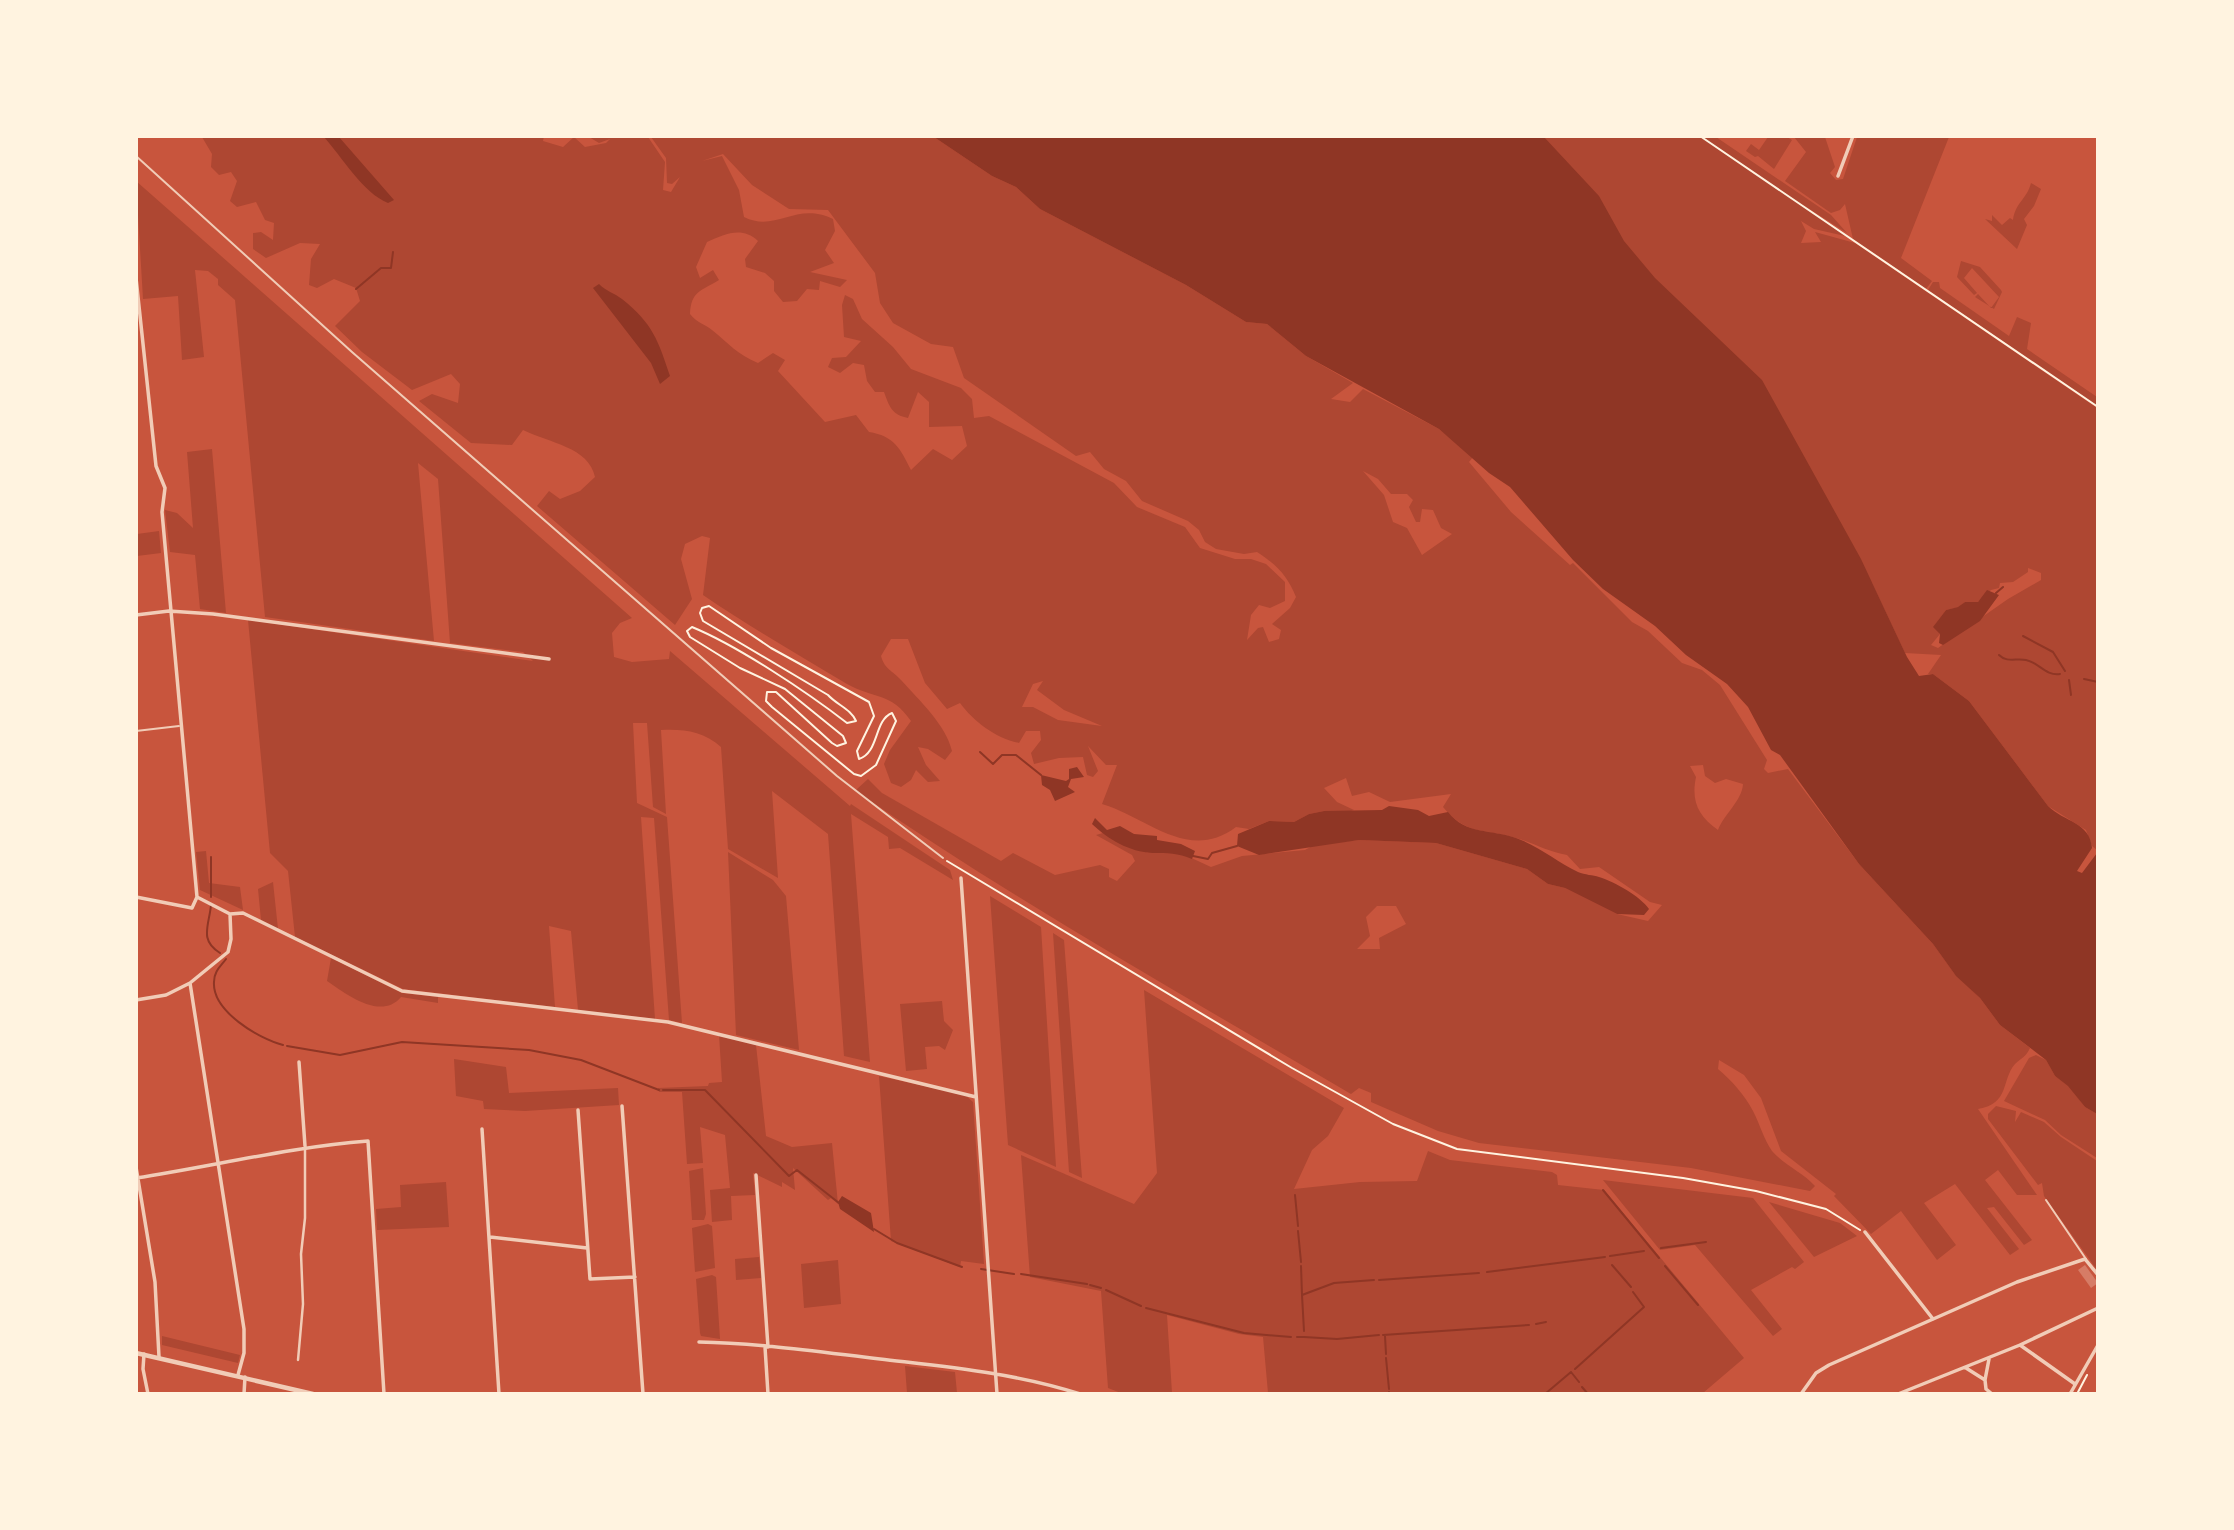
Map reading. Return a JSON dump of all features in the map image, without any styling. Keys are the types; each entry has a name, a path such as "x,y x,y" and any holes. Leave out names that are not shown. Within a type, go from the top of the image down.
{"street":[{"path":"1838,176 1853,136"},
{"path":"136,278 156,466 165,488 162,512 169,611 197,897 192,908 136,897"},
{"path":"136,615 169,611 344,629 549,659"},
{"path":"961,878 997,1394"},
{"path":"197,897 212,902 230,914 243,913 402,991 668,1022 976,1097"},
{"path":"136,1000 166,996 190,983 228,952 231,939 230,914"},
{"path":"190,983 244,1329 244,1353 238,1376"},
{"path":"298,1360 303,1304 301,1254 305,1218 305,1146 299,1062"},
{"path":"622,1106 643,1394"},
{"path":"578,1110 590,1279 635,1278"},
{"path":"482,1129 499,1394"},
{"path":"137,1178 219,1166 305,1146 368,1141 384,1394"},
{"path":"136,1167 159,1333 159,1357"},
{"path":"756,1175 768,1394"},
{"path":"1865,1231 1933,1320"},
{"path":"490,1237 587,1248"},
{"path":"1801,1394 1824,1368 2039,1274 2087,1260 2098,1275"},
{"path":"1898,1394 2021,1345 2098,1308"},
{"path":"699,1342 766,1347 995,1374 1041,1381 1080,1394"},
{"path":"2021,1345 2075,1384"},
{"path":"2070,1394 2098,1345"},
{"path":"136,1353 313,1394"},
{"path":"144,1354 143,1368 148,1394"},
{"path":"1989,1358 1986,1389 1992,1394"},
{"path":"1966,1368 1986,1380"},
{"path":"244,1377 244,1394"}],"lane":[{"path":"136,156 352,352 837,776 943,858"},
{"path":"136,731 181,726"},
{"path":"2046,1200 2087,1260"}],"path":[{"path":"1700,136 2098,407"},
{"path":"709,606 836,687 862,696 874,716 857,751 859,759 869,754 888,713 895,717 876,765 861,776 854,774 816,744 766,701 767,692 776,692 832,743 837,746 847,742 785,689 709,650 690,638 689,629 695,628 722,642 798,689 846,723 856,721 855,716 828,695 714,629 703,621 700,613 702,608 709,606"},
{"path":"943,858 1292,1068 1393,1124 1457,1149 1683,1178 1756,1191 1826,1209 1865,1231"}],"shaded area":[{"path":"544,136 543,141 563,147 574,137 585,147 606,143 610,139 599,143 589,137 648,137 665,162 663,190 671,192 680,177 672,184 667,183 666,158 651,137 934,137 992,176 1016,187 1040,209 1186,285 1246,322 1267,324 1306,356 1353,383 1331,399 1350,402 1363,389 1439,429 1473,457 1469,462 1511,512 1570,565 1573,563 1632,622 1648,631 1682,663 1702,670 1720,685 1767,760 1764,769 1768,773 1788,769 1859,864 1933,944 1954,973 1980,998 2000,1025 2030,1048 2011,1070 2000,1097 1988,1106 1978,1109 2037,1195 2017,1195 1998,1170 1985,1180 2032,1240 2024,1245 1994,1207 1987,1208 2019,1249 2010,1255 1955,1184 1924,1203 1956,1245 1937,1260 1901,1211 1871,1234 1834,1196 1836,1194 1781,1151 1761,1098 1744,1075 1719,1060 1718,1069 1746,1099 1772,1151 1815,1186 1810,1191 1691,1168 1479,1143 1438,1131 1371,1102 1371,1093 1359,1088 1351,1094 1101,947 916,832 856,791 857,789 868,779 882,793 1001,861 1013,853 1055,875 1100,865 1109,869 1109,877 1117,881 1135,861 1132,855 1096,835 1103,833 1148,853 1174,850 1211,867 1242,856 1305,850 1314,845 1359,840 1436,843 1527,869 1548,884 1565,888 1617,914 1648,921 1662,905 1650,902 1599,867 1580,869 1567,855 1516,838 1476,830 1460,823 1443,807 1451,794 1390,802 1369,792 1352,796 1346,778 1324,788 1337,802 1354,810 1345,813 1324,811 1309,814 1294,822 1269,821 1249,829 1236,827 1218,837 1201,840 1168,834 1102,804 1117,765 1106,765 1088,746 1098,771 1093,777 1087,775 1083,757 1059,758 1034,764 1031,753 1041,740 1040,731 1026,731 1019,743 1002,738 986,728 960,703 947,709 925,683 908,639 891,639 881,656 887,667 931,713 949,741 952,751 945,760 928,749 918,747 926,765 940,781 928,782 916,770 911,780 901,787 891,783 884,764 890,750 911,721 904,712 889,701 847,684 703,595 710,538 702,536 685,544 681,559 692,599 675,625 537,506 549,491 560,499 580,491 595,477 585,459 566,447 523,430 512,445 471,443 419,401 432,394 458,403 460,384 451,374 412,390 362,352 335,326 360,301 356,288 334,279 317,288 309,285 311,259 320,244 300,243 266,258 253,249 253,233 261,232 273,240 274,223 265,220 256,202 237,207 230,201 237,181 231,172 219,175 211,167 212,154 202,137","holes":["723,154 752,185 789,209 828,210 875,273 880,303 893,323 931,344 953,347 964,378 1076,456 1090,452 1104,469 1126,481 1142,501 1188,521 1199,530 1205,542 1216,549 1244,554 1257,552 1270,561 1281,571 1296,597 1290,608 1272,624 1281,630 1279,639 1269,642 1263,627 1258,628 1247,640 1251,615 1259,605 1270,608 1285,601 1285,582 1266,564 1251,559 1235,559 1200,548 1185,527 1137,507 1114,483 989,416 974,418 972,399 961,388 911,369 893,347 862,319 853,299 845,295 842,305 844,337 861,341 846,357 832,358 828,367 840,373 853,363 864,365 867,381 875,392 884,392 892,409 903,417 908,418 918,392 929,402 929,427 962,426 967,446 952,460 933,449 911,470 895,444 885,437 869,432 856,415 825,422 778,371 785,360 773,353 758,363 751,360 695,319 690,314 695,296 719,280 713,270 700,278 696,267 707,242 727,234 746,234 758,241 745,259 746,267 765,273 774,281 774,291 783,302 797,301 807,289 819,290 820,281 840,287 847,280 810,272 834,263 825,250 835,231 833,219 808,213 766,222 744,217 739,190 722,156 702,161","1363,471 1378,479 1391,494 1407,494 1413,500 1409,507 1416,522 1420,522 1422,509 1433,510 1441,528 1452,534 1422,555 1407,528 1393,522 1384,495","1043,681 1037,690 1064,710 1102,726 1058,720 1033,707 1022,707 1033,684","1703,765 1705,776 1715,783 1726,779 1743,784 1740,796 1718,830 1705,819 1695,801 1696,777 1690,766","1377,906 1396,906 1406,924 1379,938 1380,949 1357,949 1370,936 1366,917"]},
{"path":"324,137 339,137 394,200 388,203 370,191"},
{"path":"934,137 1544,137 1599,196 1624,241 1655,278 1762,380 1861,559 1907,657 1919,676 1933,674 1969,701 2048,806 2087,833 2092,848 2077,871 2082,873 2097,853 2097,1114 2085,1107 2068,1086 2055,1076 2046,1060 2000,1025 1980,998 1956,976 1933,944 1859,864 1780,755 1771,750 1748,707 1727,684 1686,655 1655,626 1603,589 1573,560 1510,487 1489,473 1439,429 1306,356 1267,324 1246,322 1186,285 1040,209 1016,187 992,176"},
{"path":"1323,137 1716,137 1831,215 1847,233 1803,205 1845,236 1814,229 1801,221 1806,231 1801,243 1821,242 1815,232 1855,243 2097,408 2097,850 2092,846 2086,830 2048,806 1969,701 1933,674 1928,674 1941,655 1905,653 1872,583","holes":["2028,568 2041,573 2041,580 2008,599 1938,648 1931,645 1940,634 1935,625 1946,610 1959,607 1965,602 1978,602 1991,590 1999,588 2000,583 2013,582 2028,572"]},
{"path":"1768,137 1787,137 1792,140 1774,169 1758,156 1746,151 1751,144 1759,150"},
{"path":"1794,137 1825,137 1835,167 1830,173 1836,180 1843,179 1857,137 1949,137 1901,258 1932,281 1926,289 1853,239 1845,204 1840,210 1831,213 1785,181 1806,152"},
{"path":"136,181 632,618 620,623 612,633 614,657 632,662 669,659 670,651 850,806 851,804 950,870 953,880 900,848 889,849 888,837 851,814 870,1062 844,1056 828,834 772,791 778,878 728,849 721,747 707,737 693,732 661,730 666,814 653,807 647,723 633,723 637,803 667,817 682,1023 669,1020 654,818 641,817 655,1019 578,1010 571,931 549,926 555,1007 403,989 295,937 288,871 270,853 248,620 533,661 523,652 450,643 438,479 418,463 434,641 265,617 235,300 218,285 218,279 208,271 195,270 204,357 182,360 178,296 143,299"},
{"path":"2031,183 2041,189 2034,206 2024,219 2027,225 2017,249 1985,219 1992,221 1992,215 2002,225 2010,218 2013,220 2016,209"},
{"path":"1961,261 1980,267 2001,290 2002,292 1994,309 1991,307 1999,297 1972,268 1964,278 1977,293 1974,295 1957,277"},
{"path":"1933,282 1939,282 1940,288 2009,336 2017,317 2031,323 2027,349 2097,397 2097,406 1928,290"},
{"path":"599,284 632,308 653,333 670,376 660,384 651,363 593,288"},
{"path":"1978,294 1989,306 1975,297"},
{"path":"212,449 226,613 200,609 195,555 170,552 165,510 177,513 193,528 187,452"},
{"path":"159,531 161,553 137,556 137,534"},
{"path":"1987,590 1999,595 1980,621 1943,645 1939,643 1940,634 1933,627 1946,610 1965,602 1978,602"},
{"path":"1077,767 1084,777 1071,779 1068,787 1075,792 1055,801 1050,790 1042,785 1041,775 1066,781 1069,779 1069,769"},
{"path":"1389,806 1418,810 1429,816 1448,812 1471,828 1516,838 1578,872 1619,886 1640,899 1649,909 1644,915 1617,914 1565,888 1548,884 1527,869 1436,843 1359,840 1259,855 1237,846 1238,834 1269,821 1294,822 1309,814 1324,811 1382,810"},
{"path":"1095,818 1107,830 1120,826 1134,834 1157,836 1157,840 1181,844 1195,851 1192,859 1177,854 1144,852 1127,847 1112,840 1092,824"},
{"path":"206,851 209,883 240,887 243,910 200,890 196,852"},
{"path":"728,852 773,880 786,896 799,1050 736,1035"},
{"path":"273,882 278,929 261,920 258,889"},
{"path":"990,896 1041,927 1056,1167 1008,1145"},
{"path":"1053,933 1064,940 1082,1178 1069,1172"},
{"path":"331,958 402,993 438,997 438,1003 401,997 393,1004 384,1006 364,1003 327,981"},
{"path":"1144,990 1344,1108 1328,1136 1312,1150 1294,1189 1360,1182 1417,1181 1428,1151 1450,1160 1552,1172 1557,1175 1558,1185 1604,1190 1744,1358 1703,1393 1268,1393 1263,1337 1239,1334 1167,1315 1172,1393 1121,1393 1108,1388 1101,1291 1030,1277 1021,1155 1134,1204 1157,1173"},
{"path":"942,1001 944,1021 953,1030 945,1050 939,1046 925,1047 927,1069 906,1071 900,1004"},
{"path":"719,1035 756,1045 766,1136 792,1147 832,1143 838,1204 831,1198 828,1200 793,1168 795,1190 782,1182 782,1187 753,1173 755,1195 731,1196 732,1220 712,1222 710,1190 730,1188 725,1135 700,1127 703,1163 687,1164 682,1092 659,1092 658,1088 708,1086 709,1083 722,1082"},
{"path":"2036,1055 2046,1060 2055,1076 2069,1086 2085,1107 2097,1114 2097,1158 2061,1135 2045,1120 2004,1101 2029,1058"},
{"path":"454,1059 506,1067 509,1093 618,1088 619,1105 525,1111 484,1109 483,1101 456,1096"},
{"path":"879,1076 965,1095 973,1102 984,1264 961,1261 960,1267 891,1241"},
{"path":"1996,1106 2016,1111 2015,1122 2021,1112 2044,1122 2097,1161 2097,1270 2044,1196 2042,1183 2038,1185 1988,1119 1988,1114"},
{"path":"703,1168 706,1214 704,1220 692,1220 689,1171"},
{"path":"1603,1180 1753,1198 1804,1262 1751,1290 1782,1329 1773,1336 1695,1245 1660,1250"},
{"path":"446,1182 449,1227 377,1230 376,1209 401,1207 400,1185"},
{"path":"842,1196 871,1213 874,1232 840,1209 838,1202"},
{"path":"1769,1202 1840,1223 1857,1236 1814,1257"},
{"path":"708,1224 712,1226 715,1268 695,1272 692,1228"},
{"path":"759,1257 761,1278 736,1280 735,1259"},
{"path":"838,1260 841,1304 804,1308 801,1264"},
{"path":"712,1275 716,1277 720,1339 701,1336 700,1333 696,1279"},
{"path":"162,1336 240,1355 238,1363 162,1345"},
{"path":"905,1366 955,1372 957,1393 907,1393"}],"building":[{"path":"2085,1265 2098,1283 2091,1288 2078,1270"}],"waterway":[{"path":"356,289 381,268 391,268 393,252"},
{"path":"1996,593 2003,587"},
{"path":"2023,636 2053,652 2065,671"},
{"path":"1999,655 2008,660 2026,660 2050,673 2060,674"},
{"path":"2084,679 2098,682"},
{"path":"2069,680 2071,695"},
{"path":"980,752 993,764 1002,755 1016,755 1041,775"},
{"path":"1193,856 1208,859 1212,853 1237,846"},
{"path":"211,857 211,897"},
{"path":"211,905 207,938 220,953"},
{"path":"226,959 214,978 215,993 221,1003 250,1030 283,1045"},
{"path":"287,1046 340,1055 402,1042 529,1050 581,1060 659,1090"},
{"path":"663,1090 705,1090 789,1176 797,1170 839,1203"},
{"path":"1603,1190 1659,1258"},
{"path":"1295,1195 1298,1226"},
{"path":"874,1229 897,1243 962,1267"},
{"path":"1298,1231 1301,1262"},
{"path":"1661,1248 1706,1242"},
{"path":"1610,1256 1644,1251"},
{"path":"1487,1272 1605,1257"},
{"path":"1612,1265 1631,1287"},
{"path":"1301,1266 1302,1295"},
{"path":"1665,1266 1698,1305"},
{"path":"981,1269 1014,1274"},
{"path":"1379,1280 1479,1273"},
{"path":"1021,1274 1087,1284"},
{"path":"1304,1331 1302,1295 1334,1283 1374,1280"},
{"path":"1090,1285 1101,1288"},
{"path":"1106,1290 1141,1306"},
{"path":"1575,1369 1644,1307 1633,1292"},
{"path":"1146,1308 1244,1333 1291,1337"},
{"path":"1536,1324 1546,1322"},
{"path":"1383,1335 1529,1325"},
{"path":"1304,1337 1337,1339 1379,1335"},
{"path":"1385,1336 1386,1354"},
{"path":"1297,1337 1304,1337"},
{"path":"1386,1358 1389,1389"},
{"path":"1545,1394 1571,1372 1579,1382"},
{"path":"1582,1387 1588,1394"}]}
